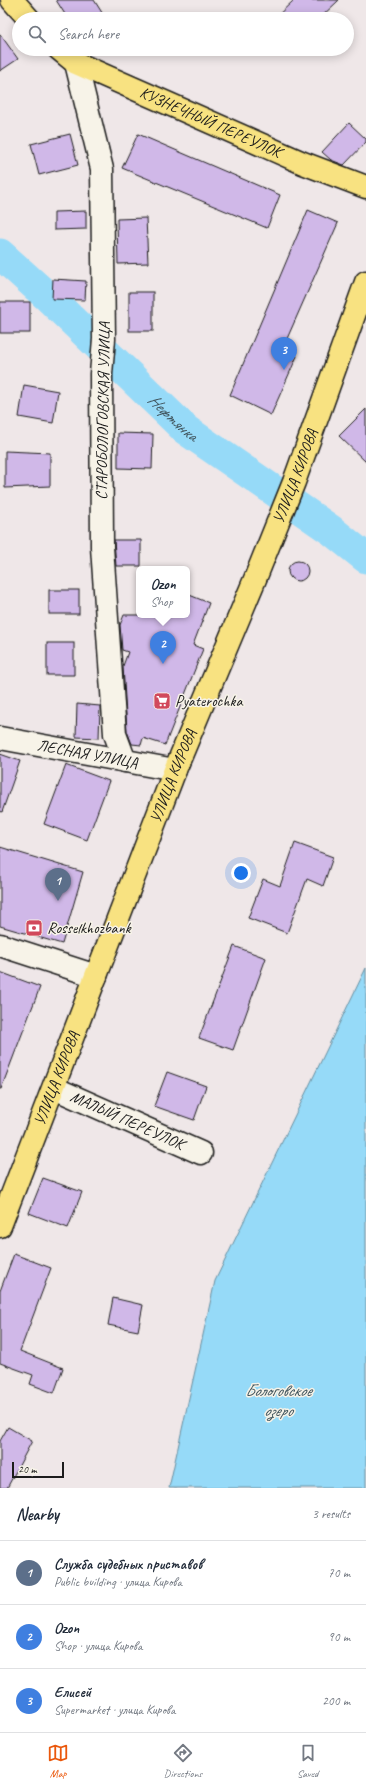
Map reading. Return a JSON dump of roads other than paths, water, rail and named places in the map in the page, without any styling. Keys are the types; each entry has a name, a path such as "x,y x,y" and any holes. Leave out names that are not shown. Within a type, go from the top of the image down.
{"main road":[{"path":"12,0 23,12"},
{"name":"КУЗНЕЧНЫЙ ПЕРЕУЛОК","path":"68,56 76,63 303,163 366,187"},
{"name":"УЛИЦА КИРОВА","path":"0,1226 175,770 294,482 366,282"}],"street":[{"name":"СТАРОБОЛОГОВСКАЯ УЛИЦА","path":"76,63 102,169 104,338 101,374 102,547 116,734 125,761"},
{"name":"ЛЕСНАЯ УЛИЦА","path":"0,738 175,770"},
{"path":"0,945 96,976"},
{"name":"МАЛЫЙ ПЕРЕУЛОК","path":"54,1088 201,1153"}],"water":[{"name":"Бологовское озеро","path":"366,968 366,1488 169,1488 215,1281"}],"waterway":[{"name":"Нефтянка","path":"0,254 49,298 186,430 331,530 366,558"}],"place":[{"name":"Елисей","path":"284,370"},
{"name":"Ozon","path":"163,664"},
{"name":"Pyaterochka","path":"162,701"},
{"name":"Служба судебных приставов","path":"58,901"},
{"name":"Rosselkhozbank","path":"34,928"}]}
